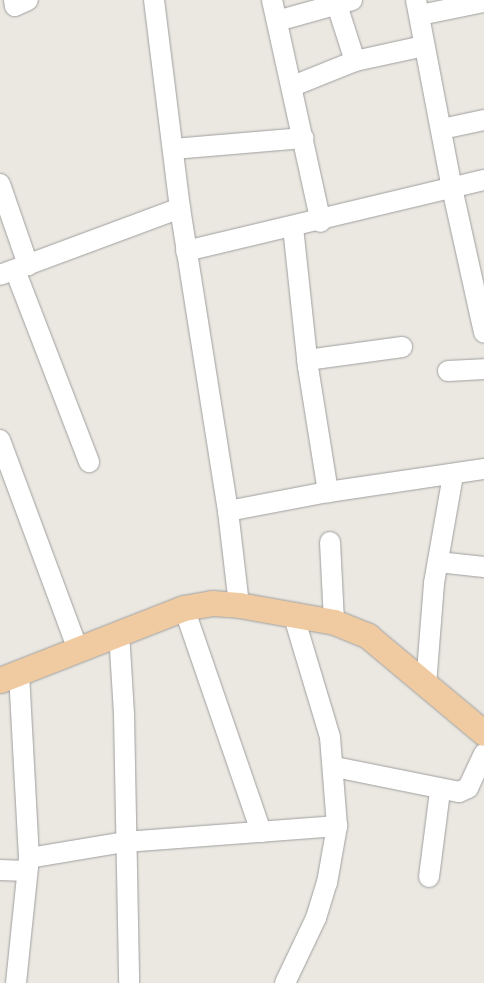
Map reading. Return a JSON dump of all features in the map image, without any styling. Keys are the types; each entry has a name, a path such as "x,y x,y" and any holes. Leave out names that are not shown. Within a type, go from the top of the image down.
{"main road":[{"path":"10,676 184,608 212,603 239,604 334,622 354,629 382,645 483,737"}],"street":[{"path":"14,0 15,6 28,0"},
{"path":"154,0 186,251 228,511 239,604"},
{"path":"272,0 304,138 321,222"},
{"path":"484,2 418,8 452,188 484,332"},
{"path":"277,21 345,3 355,61"},
{"path":"292,86 355,61 424,46"},
{"path":"442,129 484,120"},
{"path":"173,150 304,138"},
{"path":"186,251 321,222 484,180"},
{"path":"0,184 14,270 89,462"},
{"path":"14,270 180,208"},
{"path":"292,228 307,360 328,492"},
{"path":"307,360 402,347"},
{"path":"448,371 484,369"},
{"path":"0,440 78,650"},
{"path":"228,511 328,492 484,469"},
{"path":"426,685 434,583 453,475"},
{"path":"330,542 334,622"},
{"path":"438,562 484,567"},
{"path":"184,608 261,832"},
{"path":"285,983 316,918 328,883 337,826 335,767 322,703 293,614"},
{"path":"119,632 124,714 129,983"},
{"path":"10,676 28,865 16,983"},
{"path":"335,767 440,791 459,792 468,788 483,737"},
{"path":"429,877 440,791"},
{"path":"0,870 125,842 337,826"}]}
